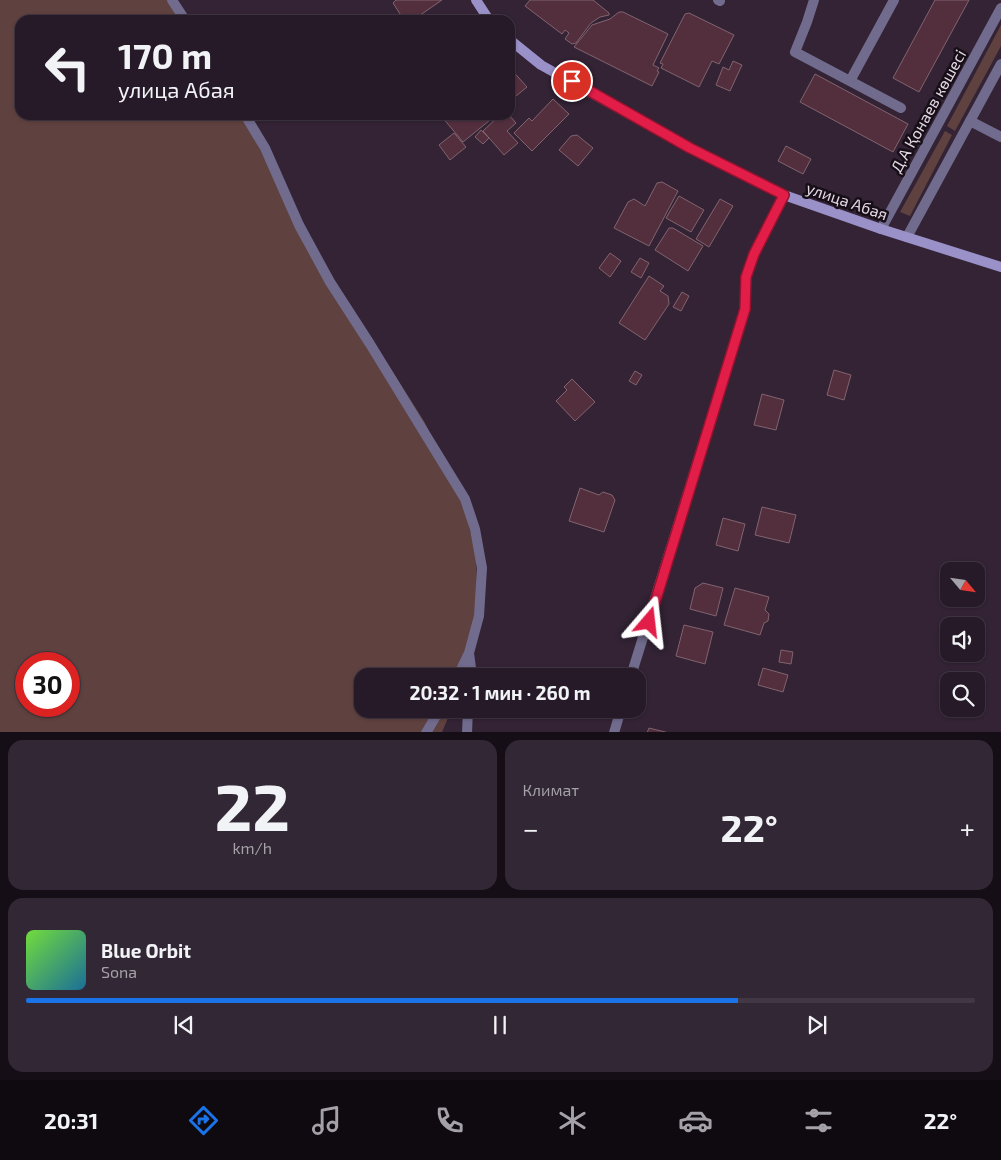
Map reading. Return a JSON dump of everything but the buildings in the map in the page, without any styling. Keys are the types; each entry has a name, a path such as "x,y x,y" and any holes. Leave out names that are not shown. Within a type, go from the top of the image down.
{"main road":[{"path":"476,0 486,15"},
{"name":"улица Абая","path":"515,44 541,65 690,148 784,195 881,229 1001,267"}],"street":[{"path":"172,0 182,15"},
{"path":"814,0 795,52 901,108"},
{"path":"850,81 894,0"},
{"name":"Д.А Қонаев көшесі","path":"881,229 1001,8"},
{"path":"907,237 1001,64"},
{"path":"248,120 265,148 299,224 330,282 465,498 475,529 482,568 479,616 469,653 462,668"},
{"path":"970,121 1001,137"},
{"path":"634,668 745,309 746,277 754,254 784,195"},
{"path":"469,653 471,668"},
{"path":"426,732 435,718"},
{"path":"467,732 468,718"},
{"path":"614,732 618,718"}],"shaded area":[{"path":"0,0 172,0 180,15 15,15 15,120 244,120 318,254 424,421 460,492 476,553 478,632 467,668 354,668 354,718 448,718 442,732 0,732"},
{"path":"1001,25 1001,46 955,131 947,126"},
{"path":"945,131 952,135 910,216 900,212"}],"route":[{"path":"572,81 690,148 784,195 754,254 746,277 745,309 649,622"}]}
